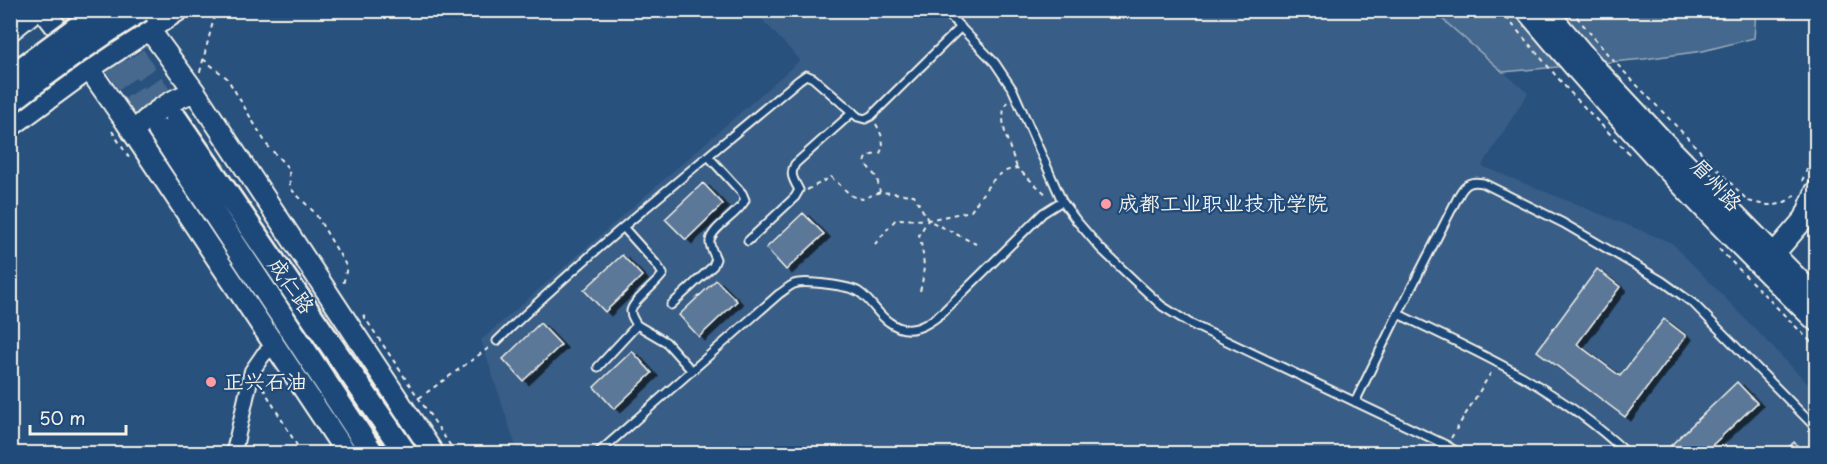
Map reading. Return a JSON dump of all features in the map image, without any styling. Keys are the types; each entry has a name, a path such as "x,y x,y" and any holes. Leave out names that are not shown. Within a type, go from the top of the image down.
{"highway":[{"path":"10,76 101,10"},
{"path":"10,102 109,30 145,20"},
{"name":"成仁路","path":"372,453 168,125 406,453"}],"main road":[{"path":"10,31 36,10"},
{"path":"43,10 89,69 134,133 347,453"},
{"path":"135,10 145,20 195,92 434,453"},
{"path":"10,127 89,69 145,20 179,10"},
{"path":"1526,10 1590,74 1666,144 1816,297"},
{"path":"1546,10 1590,74"},
{"name":"眉州路","path":"1590,74 1761,268 1816,321"},
{"path":"134,133 143,122 180,96 195,92"},
{"path":"1761,268 1805,218 1816,191"}],"street":[{"path":"238,453 235,447 252,370 274,345"}],"lane":[{"path":"944,10 995,63 1013,90 1062,201 1100,248 1162,306 1191,324 1460,453"},
{"path":"497,341 538,301 623,227 806,75 813,78 858,117 865,119 871,116 961,27"},
{"path":"748,241 795,197 799,190 791,171 795,164 854,112"},
{"path":"671,304 713,266 716,259 709,243 712,235 742,207 745,200 742,193 708,156"},
{"path":"1356,402 1464,186 1473,181 1483,183 1563,223 1662,281 1694,304 1816,428"},
{"path":"597,453 779,294 796,283 806,282 858,291 888,322 901,328 915,329 929,324 943,312 1043,213 1062,201"},
{"path":"623,227 663,274 632,307 630,313 637,326 666,342 692,371"},
{"path":"1398,314 1498,361 1543,387 1580,413 1628,453"},
{"path":"598,367 637,326"}],"path":[{"path":"200,73 216,10"},
{"path":"1500,10 1590,74 1748,201 1769,207 1789,201 1798,190 1816,147"},
{"path":"1571,10 1590,74"},
{"path":"1811,10 1816,14"},
{"path":"203,59 227,78 267,146 289,169 290,188 315,213 347,267 343,285 336,275"},
{"path":"1013,90 1004,106 1004,126 1017,168 1045,195 1062,201"},
{"path":"871,116 881,133 883,147 880,153 870,154 865,163 877,178 880,192"},
{"path":"875,244 896,219 928,220 971,211 995,177 1007,169 1017,168"},
{"path":"799,190 808,190 831,177 852,196 862,199 880,192 914,195 928,220 976,244"},
{"path":"920,291 925,277 924,252 919,235 928,220"},
{"path":"362,313 456,453"},
{"path":"419,398 497,341"},
{"path":"1446,445 1498,361"},
{"path":"252,370 302,453"}],"shaded area":[{"path":"1749,10 1756,12 1754,38 1703,51 1503,72 1433,11"},
{"name":"成都工业职业技术学院","path":"754,11 1433,11 1528,93 1482,166 1672,243 1816,392 1816,453 518,453 481,340 800,60"}],"building":[{"path":"703,183 723,204 686,240 665,219"},
{"path":"803,213 824,234 786,270 766,248"},
{"path":"622,255 642,276 605,312 584,290"},
{"path":"1597,269 1620,287 1577,344 1620,376 1664,319 1686,336 1625,417 1537,351"},
{"path":"716,280 737,301 699,337 679,315"},
{"path":"540,323 561,345 523,381 503,359"},
{"path":"632,351 652,373 614,409 594,387"},
{"path":"1737,382 1757,403 1705,452 1707,454 1665,454 1664,452"},
{"path":"1794,442 1805,454 1782,454"}],"tunnel":[{"path":"79,10 159,130"},
{"path":"116,28 176,119"}],"place":[{"name":"成都工业职业技术学院","path":"1106,204"},
{"name":"正兴石油","path":"211,382"}]}
